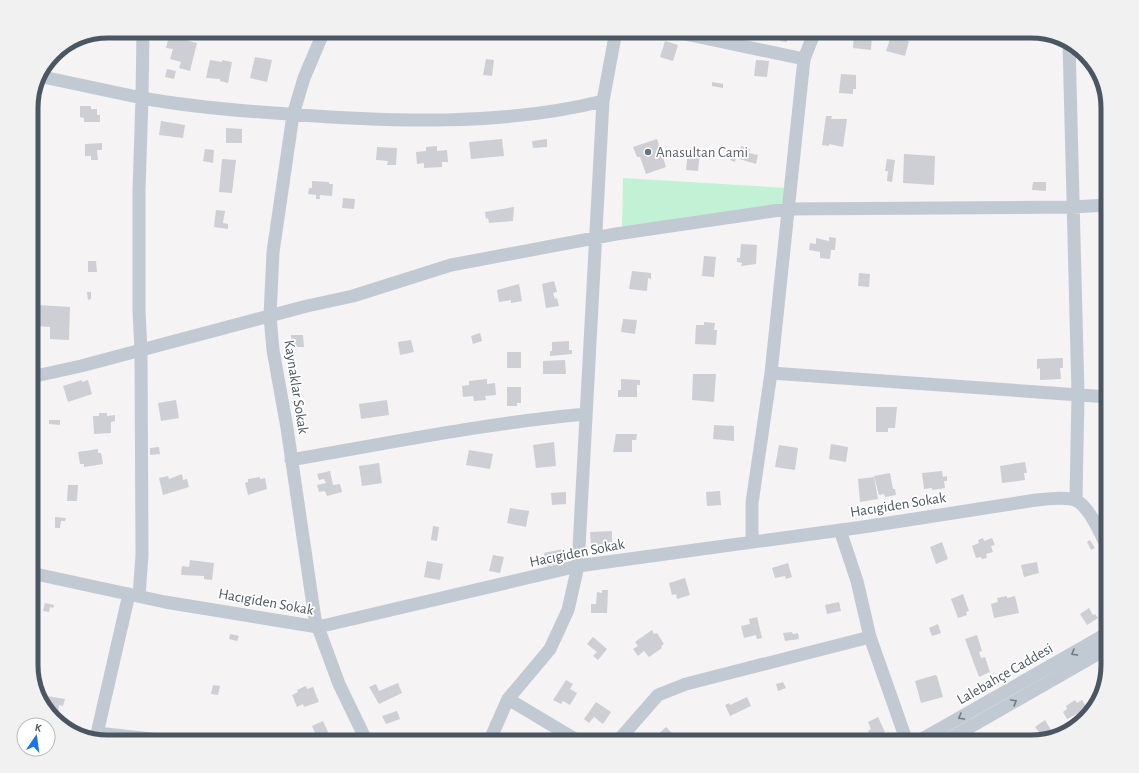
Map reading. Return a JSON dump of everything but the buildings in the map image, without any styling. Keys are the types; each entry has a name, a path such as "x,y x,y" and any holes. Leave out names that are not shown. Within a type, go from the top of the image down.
{"street":[{"path":"96,734 134,595 142,555 139,191 143,38"},
{"name":"Kaynaklar Sokak","path":"321,38 304,78 293,114 273,252 270,316 273,350 315,619 339,684 364,735"},
{"path":"492,735 508,699 550,649 568,610 578,566 603,101 615,38"},
{"path":"705,38 804,59"},
{"path":"752,542 752,503 771,373 787,209 804,59 812,38"},
{"path":"1069,49 1078,394 1076,500 1086,510 1101,537"},
{"path":"45,77 177,105 333,118 439,120 568,110 603,101"},
{"path":"38,375 353,296 450,265 535,248 787,209 1072,207 1101,205"},
{"path":"771,373 1101,396"},
{"path":"291,460 480,427 538,418 586,414"},
{"name":"Hacıgiden Sokak","path":"38,575 134,595 318,628 578,566 840,530 1036,500 1057,498 1076,500"},
{"path":"840,530 857,581 870,637 905,735"},
{"path":"623,735 658,695 679,686 870,637"},
{"name":"Lalebahçe Caddesi","path":"929,735 1101,637"},
{"name":"Lalebahçe Caddesi","path":"956,735 1101,652"},
{"path":"508,699 568,735"}],"green space":[{"path":"623,178 788,188 786,203 622,228"}],"place":[{"name":"Anasultan Cami","path":"648,152"}]}
